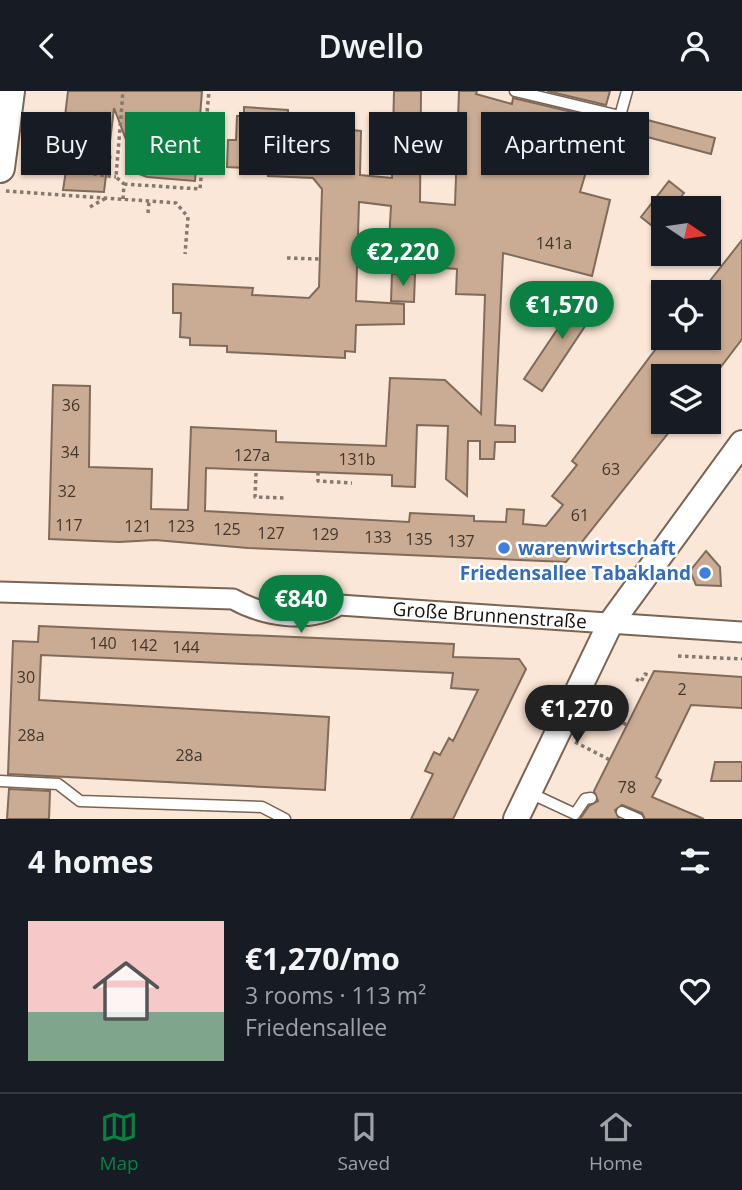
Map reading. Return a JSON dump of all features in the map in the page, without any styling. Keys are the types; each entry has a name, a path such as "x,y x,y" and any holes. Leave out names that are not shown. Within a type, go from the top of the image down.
{"main road":[{"path":"0,168 10,91"}],"street":[{"path":"516,819 610,624 742,443"},
{"name":"Große Brunnenstraße","path":"0,592 233,599 255,612 322,616 339,605 742,632"}],"lane":[{"path":"515,91 620,116 627,91"},
{"path":"0,781 58,784 80,801 262,807 285,819"},
{"path":"529,792 575,814 585,799 591,798"},
{"path":"622,812 638,819"}],"path":[{"path":"207,112 209,91"},
{"path":"116,95 123,93 115,158 116,177"},
{"path":"111,157 115,158"},
{"path":"1,163 21,165"},
{"path":"101,175 116,177 124,184 200,189 201,175"},
{"path":"122,199 124,184"},
{"path":"0,191 176,203 184,209 188,217 186,254"},
{"path":"90,207 106,198"},
{"path":"148,213 149,201"},
{"path":"288,258 320,259"},
{"path":"318,472 318,481 352,483"},
{"path":"256,473 255,497 286,498"},
{"path":"678,656 742,659"},
{"path":"636,679 641,682 645,674 651,676"},
{"path":"574,698 627,725"},
{"path":"557,734 610,760"}],"building":[{"path":"68,91 202,91 200,112 125,112 125,137 114,108 111,133 111,112 66,112"},
{"path":"394,91 421,91 421,112 394,112"},
{"path":"459,91 477,91 476,94 512,104 513,98 572,112 481,112 481,175 585,175 580,192 610,200 592,276 503,253 495,425 515,426 515,442 495,442 494,459 480,459 480,441 468,441 467,496 446,479 448,426 417,425 415,487 392,486 392,475 206,468 205,511 409,522 410,513 474,516 474,521 506,522 507,509 524,510 523,524 546,526 563,505 552,496 577,465 572,461 655,350 721,350 721,280 711,280 742,240 742,339 721,367 721,364 651,364 651,434 667,434 566,562 248,548 155,540 119,542 49,539 53,385 90,386 89,467 152,469 151,509 188,510 191,427 276,431 276,442 386,446 390,378 445,380 481,414 485,295 456,294 457,269 404,265 405,244 389,242 391,206 359,202 356,301 404,304 404,324 356,325 355,352 345,351 345,358 227,352 227,346 190,345 190,338 180,337 181,313 173,313 173,284 253,288 252,295 309,298 319,287 322,189 313,178 268,175 355,175 355,130 361,131 360,175 392,178 392,175 420,175 420,202 455,205 456,175 467,175 467,112 458,112"},
{"path":"547,91 610,91 606,105"},
{"path":"244,107 288,110 244,112"},
{"path":"237,116 239,168 227,167 228,140 236,140"},
{"path":"649,120 715,138 711,154 649,137"},
{"path":"65,175 106,175 104,192 63,190"},
{"path":"142,175 195,175 195,181"},
{"path":"669,181 684,193 682,196 657,196"},
{"path":"651,204 651,225 641,217"},
{"path":"392,274 415,274 414,302 391,301"},
{"path":"583,291 601,302 542,391 524,379"},
{"path":"706,551 720,567 721,586 696,585 690,571"},
{"path":"39,626 454,644 453,657 519,659 526,669 453,819 411,819 433,774 425,771 434,752 440,755 449,738 453,741 478,690 451,688 453,673 41,655 39,700 329,717 325,790 8,774 13,641 38,642"},
{"path":"654,671 742,677 742,708 691,705 656,777 661,780 652,797 704,819 645,819 642,813 622,805 615,810 619,819 580,819 589,806 598,801 594,791"},
{"path":"715,762 742,762 742,781 711,781"},
{"path":"9,789 50,791 49,819 7,819"}],"place":[{"name":"warenwirtschaft","path":"504,548"},
{"name":"Friedensallee Tabakland","path":"705,573"}]}
